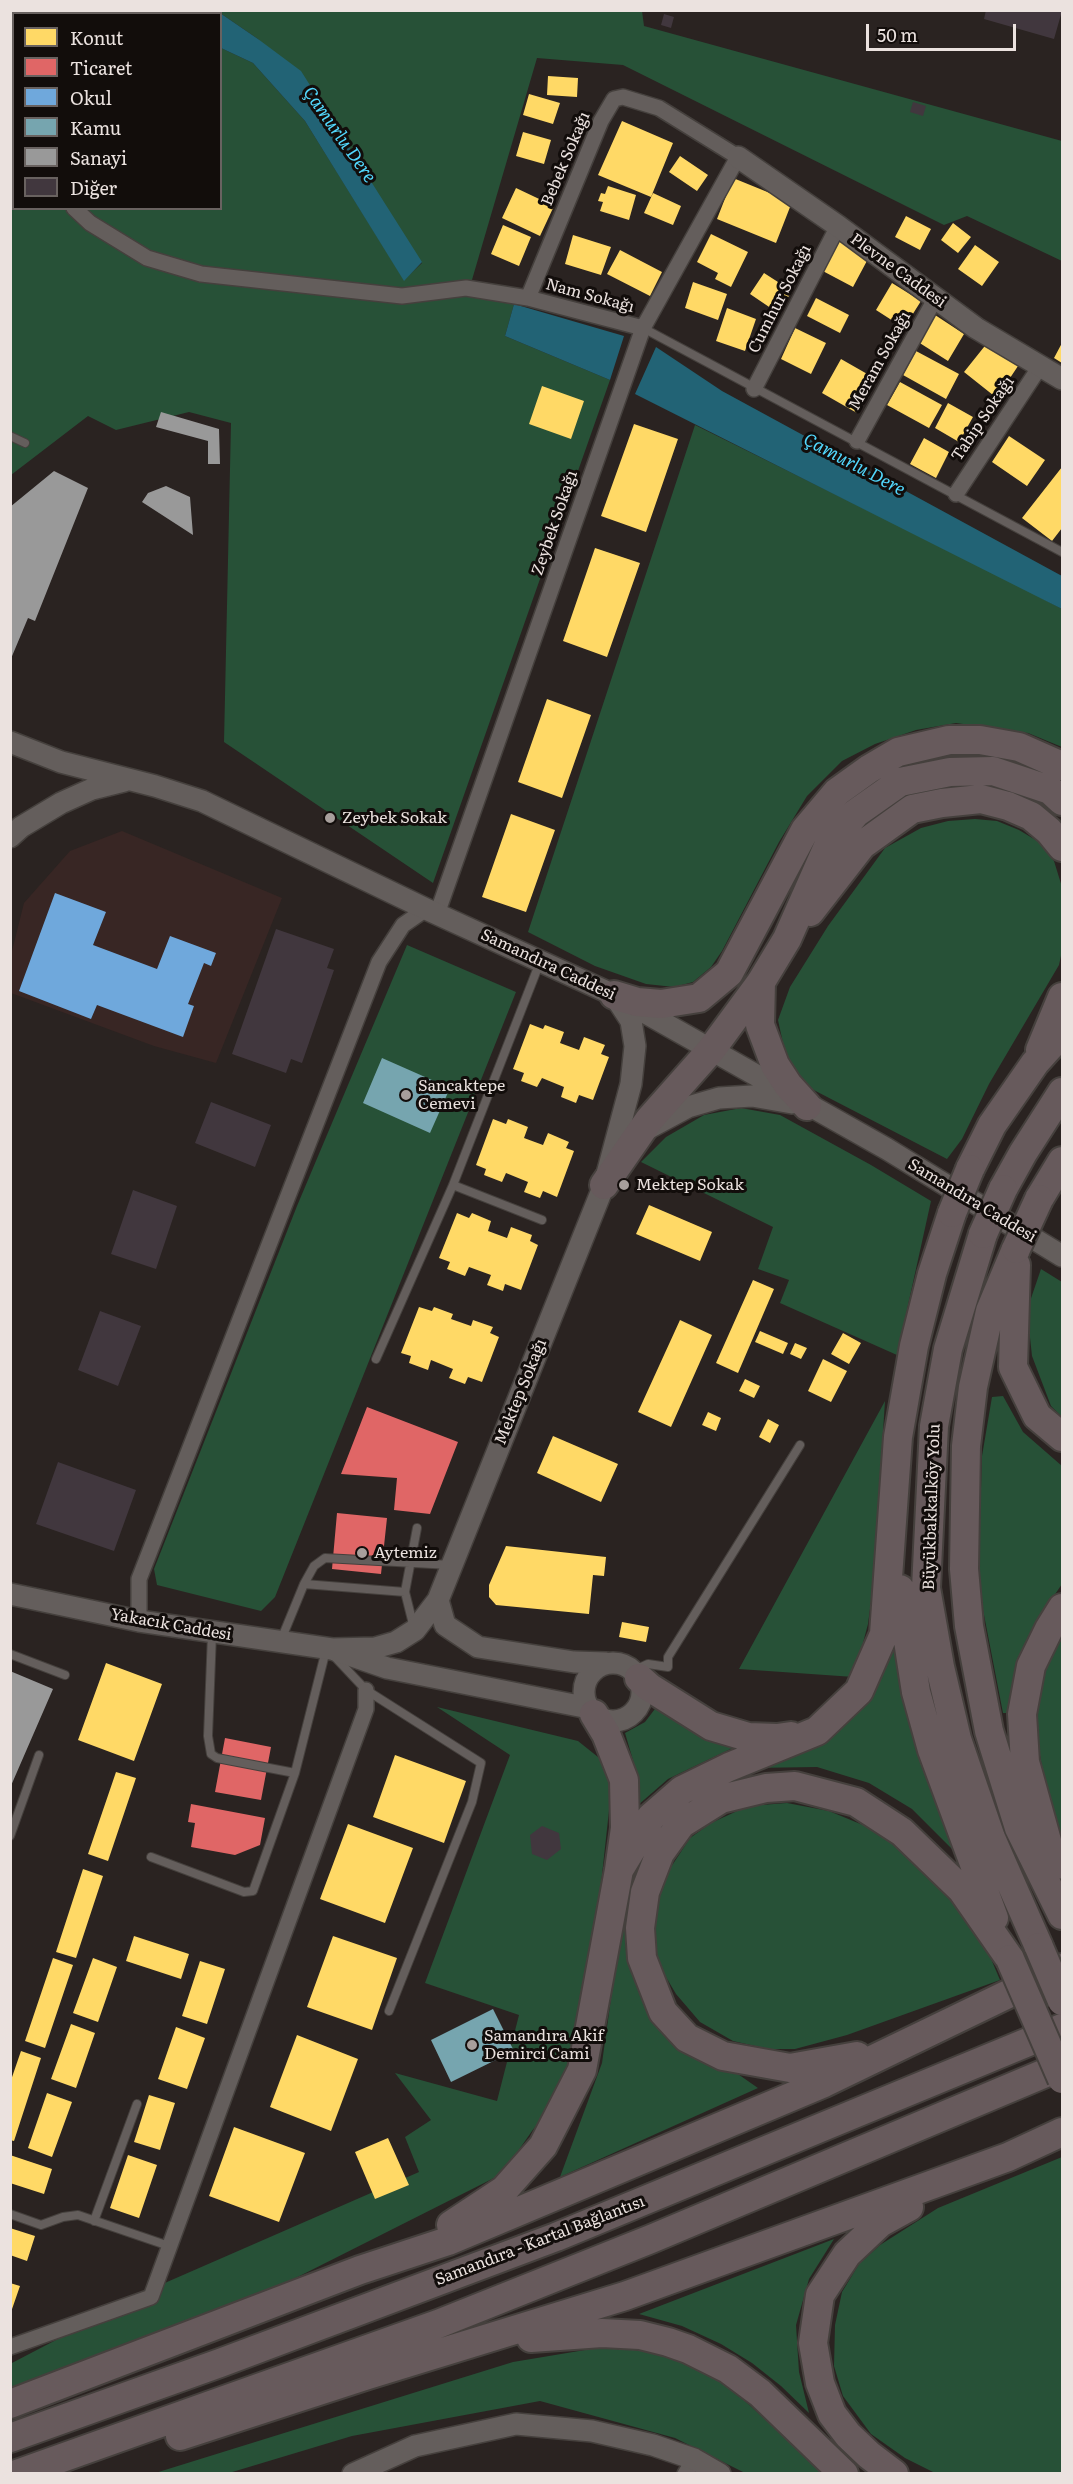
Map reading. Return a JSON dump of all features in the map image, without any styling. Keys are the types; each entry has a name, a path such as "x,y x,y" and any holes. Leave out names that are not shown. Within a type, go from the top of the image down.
{"highway":[{"path":"614,995 637,1002 661,1004 699,998 729,973 805,830 837,792 898,752 949,740 980,740 1019,747 1062,766"},
{"path":"604,1185 640,1132 711,1050 761,982 787,939 829,844 856,813 900,782 950,772 993,771 1050,790 1062,801"},
{"path":"787,939 862,845 912,810 942,803 981,799 1008,806 1030,816 1049,831 1062,847"},
{"path":"761,982 760,1025 775,1065 788,1085 807,1106"},
{"path":"1035,1063 1062,997"},
{"path":"619,1870 651,1817 682,1790 729,1767 817,1731 859,1691 884,1634 898,1437 914,1347 932,1274 952,1213 970,1169 992,1125 1035,1063 1062,1033"},
{"name":"Büyükbakkalköy Yolu","path":"1062,1092 1003,1189 983,1234 948,1349 934,1426 926,1588 940,1667 957,1739 992,1838 1062,2001"},
{"name":"Büyükbakkalköy Yolu","path":"1062,1161 1038,1199 990,1311 973,1387 966,1446 964,1569 969,1626 989,1731 1020,1828 1062,1915"},
{"path":"1017,1249 1013,1368 1037,1416 1062,1437"},
{"path":"898,1437 900,1601 916,1692 936,1762 1010,1959 1062,2079"},
{"path":"1062,1608 1031,1666 1022,1714 1025,1762 1062,1900"},
{"path":"636,1674 649,1687 711,1726 748,1737 777,1738 817,1731"},
{"path":"360,2270 447,2228 504,2190 543,2146 582,2070 619,1870 624,1828 624,1780 606,1734 591,1711"},
{"path":"951,2021 864,2054 790,2068 723,2056 687,2038 663,2012 642,1958 640,1928 645,1892 660,1853 681,1824 721,1800 766,1788 795,1786 856,1802 902,1832 962,1890 1010,1959"},
{"path":"10,2404 360,2270 448,2241 824,2083 1062,1968"},
{"name":"Samandıra - Kartal Bağlantısı","path":"10,2438 220,2363 556,2237 1062,2028"},
{"path":"17,2474 438,2324 651,2239 1062,2066"},
{"path":"894,2474 848,2435 832,2414 819,2383 813,2343 820,2295 847,2254 880,2223 1062,2132"},
{"path":"67,2474 368,2375 625,2296 1008,2157"},
{"path":"368,2375 525,2338 602,2333 640,2335 668,2342 728,2369 760,2393 844,2474"}],"main road":[{"name":"Plevne Caddesi","path":"738,157 838,226 976,328 1062,379"},
{"path":"10,742 61,762 128,780"},
{"name":"Samandıra Caddesi","path":"10,837 21,827 61,803 92,789 128,780 202,801 431,912 614,995 807,1106 887,1149 1062,1256"},
{"name":"Mektep Sokağı","path":"438,1600 604,1185 631,1084 634,1046 631,1021 614,995"},
{"path":"640,1132 688,1107 719,1098 752,1096 807,1106"},
{"name":"Yakacık Caddesi","path":"14,1591 139,1621 329,1649 387,1668 591,1711 604,1720 624,1719 632,1714 642,1697 642,1687 636,1674"},
{"path":"438,1600 445,1625 478,1647 574,1662 624,1665 636,1674"},
{"name":"Yakacık Caddesi","path":"329,1649 375,1648 396,1642 414,1630 438,1600"},
{"path":"591,1711 585,1700 586,1681 597,1667 606,1663"},
{"path":"352,2474 415,2446 516,2424 592,2431 653,2445 689,2467 720,2474"}],"street":[{"name":"Bebek Sokağı","path":"528,297 597,130 614,99 623,97 659,108 738,157"},
{"name":"Zeybek Sokağı","path":"431,912 643,328 738,157"},
{"name":"Nam Sokağı","path":"76,210 90,223 147,258 201,274 402,296 466,288 528,297 643,328"},
{"name":"Cumhur Sokağı","path":"754,389 838,226"},
{"name":"Meram Sokağı","path":"857,441 935,299"},
{"name":"Tabip Sokağı","path":"956,494 1041,365"},
{"path":"139,1621 139,1579 379,962 403,925 431,912"},
{"path":"10,2348 151,2297 366,1709 366,1690"}],"lane":[{"path":"643,328 1062,552"},
{"path":"10,436 25,443"},
{"path":"376,1359 453,1185 540,962"},
{"path":"453,1185 542,1220"},
{"path":"636,1674 648,1664 668,1667 668,1657 800,1445"},
{"path":"414,1630 405,1592 417,1528"},
{"path":"280,1641 304,1584 314,1566 325,1558 452,1565"},
{"path":"304,1584 405,1592"},
{"path":"212,1632 207,1736 210,1754 217,1758 295,1773"},
{"path":"329,1649 366,1690 481,1762 472,1802 389,2011"},
{"path":"152,1857 244,1892 253,1891 295,1773 329,1649"},
{"path":"10,1654 65,1675"},
{"path":"10,1836 39,1755"},
{"path":"94,2221 137,2104"},
{"path":"10,2214 41,2225 63,2217 78,2215 170,2246"}],"shaded area":[{"path":"122,831 282,898 216,1063 154,1046 11,993 11,955 24,903 70,851"}],"green space":[{"path":"113,10 120,12 12,12 12,210 222,210 222,48 253,63 305,121 404,280 422,263 258,39 222,14 222,12 207,11 642,11 644,26 1062,141 1062,261 967,216 944,225 623,65 537,58 469,290 514,304 505,336 610,380 433,883 224,742 231,423 189,412 116,430 88,416 11,475 11,11"},
{"path":"695,425 1062,609 1062,747 1028,733 956,723 916,730 875,744 842,761 807,796 779,842 722,951 711,967 693,982 674,987 646,984 595,966 528,932"},
{"path":"975,819 997,821 1019,830 1039,842 1054,861 1062,887 1062,951 1059,965 989,1084 962,1139 947,1159 804,1085 786,1057 778,1020 790,987 828,926 885,848 921,828 948,821"},
{"path":"407,945 516,992 275,1597 261,1611 157,1585 154,1569 297,1206"},
{"path":"741,1108 780,1115 931,1201 897,1355 780,1303 789,1280 758,1269 773,1227 641,1162 666,1137 704,1115"},
{"path":"1041,1269 1062,1282 1062,1417 1051,1406 1032,1356 1027,1310"},
{"path":"1003,1396 1023,1432 1062,1466 1062,1584 1039,1618 1019,1660 1009,1713 1003,1713 978,1584 982,1456 992,1397"},
{"path":"885,1401 873,1586 868,1624 854,1677 739,1669"},
{"path":"1062,1631 1062,1840 1049,1809 1036,1731 1038,1691 1051,1653"},
{"path":"895,1645 954,1851 912,1809 869,1783 817,1767 750,1768 821,1741 868,1703"},
{"path":"661,1701 741,1744 668,1779 637,1806 635,1767 625,1733 645,1722"},
{"path":"437,1707 578,1741 603,1761 612,1783 589,1995 559,2097 502,2174 252,2300 11,2396 10,2364 167,2282 419,2172 405,2137 431,2120 395,2073 497,2101 519,2015 425,1983 510,1755"},
{"path":"787,1803 829,1811 875,1830 934,1878 981,1935 1000,1980 847,2035 795,2049 768,2049 733,2041 700,2022 676,1994 660,1967 653,1937 656,1903 669,1870 690,1838 711,1823 748,1806"},
{"path":"624,1905 626,1951 638,1989 653,2015 758,2088 560,2177 602,2063"},
{"path":"1062,2157 1062,2473 935,2473 905,2458 871,2434 843,2396 834,2366 835,2325 842,2292 859,2264 880,2245 938,2208"},
{"path":"834,2239 809,2279 796,2325 799,2372 809,2413 781,2386 752,2363 721,2344 682,2326 639,2314"},
{"path":"597,2348 671,2352 733,2390 824,2473 745,2473 675,2438 540,2401 352,2436 229,2473 152,2474 513,2362"}],"water":[{"path":"207,10 216,12 116,12 113,11"},
{"name":"Çamurlu Dere","path":"222,14 301,71 422,262 404,281 305,121 253,63 222,48"},
{"path":"514,304 624,336 610,380 505,336"},
{"name":"Çamurlu Dere","path":"656,347 722,391 1062,576 1062,609 635,394"}],"building: Konut":[{"path":"548,76 578,78 577,97 547,95"},
{"path":"529,94 560,103 553,124 523,115"},
{"path":"622,121 673,143 651,197 598,175"},
{"path":"523,132 551,140 544,164 516,156"},
{"path":"680,156 708,175 697,191 669,172"},
{"path":"733,178 792,202 776,243 717,219"},
{"path":"608,186 636,195 629,220 600,211 603,202 598,201 601,193 605,194"},
{"path":"516,188 554,206 540,236 502,218"},
{"path":"653,193 681,206 673,225 644,213"},
{"path":"906,216 931,229 920,250 895,237"},
{"path":"953,223 971,237 958,253 941,240"},
{"path":"503,225 531,237 519,266 491,254"},
{"path":"711,234 748,252 731,287 715,279 718,273 697,262"},
{"path":"573,235 611,247 601,275 565,264"},
{"path":"835,239 869,257 853,287 819,269"},
{"path":"975,245 999,262 982,286 958,269"},
{"path":"620,250 662,272 650,296 607,274"},
{"path":"764,273 792,291 778,313 750,294"},
{"path":"693,282 727,294 718,320 685,308"},
{"path":"892,283 921,301 904,328 876,310"},
{"path":"816,298 849,315 840,333 807,316"},
{"path":"727,308 756,319 745,351 716,341"},
{"path":"932,313 964,334 948,361 915,340"},
{"path":"795,328 826,343 811,374 781,359"},
{"path":"988,342 1018,366 1010,378 1012,380 998,399 964,372"},
{"path":"1062,343 1062,363 1054,358"},
{"path":"916,351 959,374 946,399 903,375"},
{"path":"841,359 876,379 857,413 822,393"},
{"path":"900,382 942,405 929,428 887,405"},
{"path":"542,386 584,401 571,439 529,424"},
{"path":"948,403 973,417 959,442 935,428"},
{"path":"634,424 678,439 646,532 601,516"},
{"path":"1009,436 1045,460 1027,486 992,462"},
{"path":"924,438 949,452 936,478 910,464"},
{"path":"1062,467 1062,528 1052,541 1022,518"},
{"path":"595,548 640,563 607,657 563,641"},
{"path":"547,699 591,715 562,798 518,782"},
{"path":"511,814 555,830 526,912 482,897"},
{"path":"530,1024 543,1029 545,1025 564,1032 560,1043 579,1050 584,1037 605,1045 601,1054 609,1057 593,1100 579,1095 576,1103 561,1097 564,1087 542,1078 537,1087 521,1081 524,1073 513,1069"},
{"path":"493,1119 506,1124 508,1119 528,1127 524,1138 543,1145 548,1133 569,1142 566,1148 574,1151 557,1197 543,1191 540,1198 524,1192 528,1182 506,1173 502,1182 484,1175 486,1169 476,1165"},
{"path":"649,1205 712,1232 700,1261 636,1234"},
{"path":"457,1213 469,1218 472,1213 491,1221 488,1231 507,1238 511,1227 532,1235 530,1241 538,1245 521,1290 505,1284 503,1291 487,1285 491,1275 469,1267 465,1276 447,1269 450,1262 439,1258"},
{"path":"753,1280 774,1289 738,1373 716,1363"},
{"path":"419,1307 432,1311 434,1307 453,1314 451,1319 471,1326 473,1320 493,1327 490,1333 499,1337 482,1382 468,1377 465,1384 449,1378 453,1369 431,1360 428,1370 409,1363 411,1356 401,1353"},
{"path":"680,1320 712,1335 671,1427 638,1412"},
{"path":"760,1331 788,1343 783,1354 755,1342"},
{"path":"843,1333 861,1343 849,1364 831,1354"},
{"path":"795,1343 807,1348 801,1359 790,1354"},
{"path":"823,1359 847,1371 831,1402 808,1391"},
{"path":"745,1379 760,1386 754,1398 739,1391"},
{"path":"708,1412 721,1418 716,1431 702,1425"},
{"path":"768,1419 779,1425 770,1443 759,1437"},
{"path":"553,1436 618,1464 601,1502 537,1473"},
{"path":"506,1546 606,1557 604,1576 593,1575 589,1614 496,1605 489,1597 489,1585"},
{"path":"622,1622 649,1627 646,1642 619,1637"},
{"path":"106,1663 162,1684 134,1761 78,1740"},
{"path":"395,1755 466,1781 444,1843 373,1817"},
{"path":"116,1772 136,1778 108,1861 88,1854"},
{"path":"348,1824 413,1848 385,1923 320,1899"},
{"path":"83,1869 103,1876 76,1958 56,1952"},
{"path":"134,1936 189,1954 181,1979 126,1961"},
{"path":"333,1936 397,1958 372,2030 307,2007"},
{"path":"53,1958 73,1965 45,2048 25,2041"},
{"path":"93,1958 117,1967 98,2022 73,2013"},
{"path":"200,1961 225,1969 207,2024 182,2016"},
{"path":"71,2024 95,2033 76,2088 51,2079"},
{"path":"176,2027 205,2038 187,2089 158,2079"},
{"path":"297,2035 358,2059 331,2131 270,2107"},
{"path":"21,2051 41,2058 14,2141 10,2140 10,2083"},
{"path":"47,2093 72,2102 52,2157 28,2148"},
{"path":"149,2095 175,2103 160,2150 134,2142"},
{"path":"234,2127 305,2153 279,2222 209,2196"},
{"path":"388,2138 409,2185 375,2199 355,2152"},
{"path":"10,2155 52,2169 44,2194 10,2183"},
{"path":"128,2155 157,2165 139,2218 110,2208"},
{"path":"10,2228 35,2236 27,2261 10,2255"},
{"path":"10,2283 20,2286 11,2312 10,2312"}],"building: Ticaret":[{"path":"367,1407 458,1442 430,1514 394,1510 397,1478 341,1474"},
{"path":"337,1513 387,1518 381,1574 332,1569"},
{"path":"225,1738 271,1747 261,1800 215,1792"},
{"path":"191,1804 265,1818 260,1845 235,1855 191,1847 195,1823 188,1822"}],"building: Okul":[{"path":"55,893 106,912 93,945 157,969 170,936 216,953 211,966 204,963 188,1004 194,1006 183,1037 97,1005 91,1019 19,991"}],"building: Kamu":[{"name":"Sancaktepe Cemevi","path":"382,1058 450,1088 430,1133 363,1103"},
{"name":"Samandıra Akif Demirci Cami","path":"493,2009 514,2051 451,2082 431,2040"}],"building: Sanayi":[{"path":"161,412 219,429 220,464 208,464 208,441 156,427"},
{"path":"54,471 88,488 35,621 28,618 10,661 10,507"},
{"path":"166,486 190,497 193,535 142,502 148,493"},
{"path":"10,1671 53,1689 10,1788"}],"building: Diğer":[{"path":"986,10 1062,11 1054,39 984,19"},
{"path":"664,14 674,17 671,28 661,25"},
{"path":"913,102 926,106 923,116 910,112"},
{"path":"276,929 334,949 327,968 334,970 302,1063 291,1059 286,1073 232,1054"},
{"path":"211,1102 271,1125 255,1167 195,1143"},
{"path":"133,1190 177,1206 156,1269 111,1254"},
{"path":"100,1311 141,1326 118,1386 78,1370"},
{"path":"58,1462 136,1490 114,1551 36,1524"},
{"path":"542,1826 559,1833 561,1849 547,1860 532,1854 530,1835"}],"place":[{"name":"Zeybek Sokak","path":"330,818"},
{"name":"Sancaktepe Cemevi","path":"406,1095"},
{"name":"Mektep Sokak","path":"624,1185"},
{"name":"Aytemiz","path":"362,1553"},
{"name":"Samandıra Akif Demirci Cami","path":"472,2045"}]}
